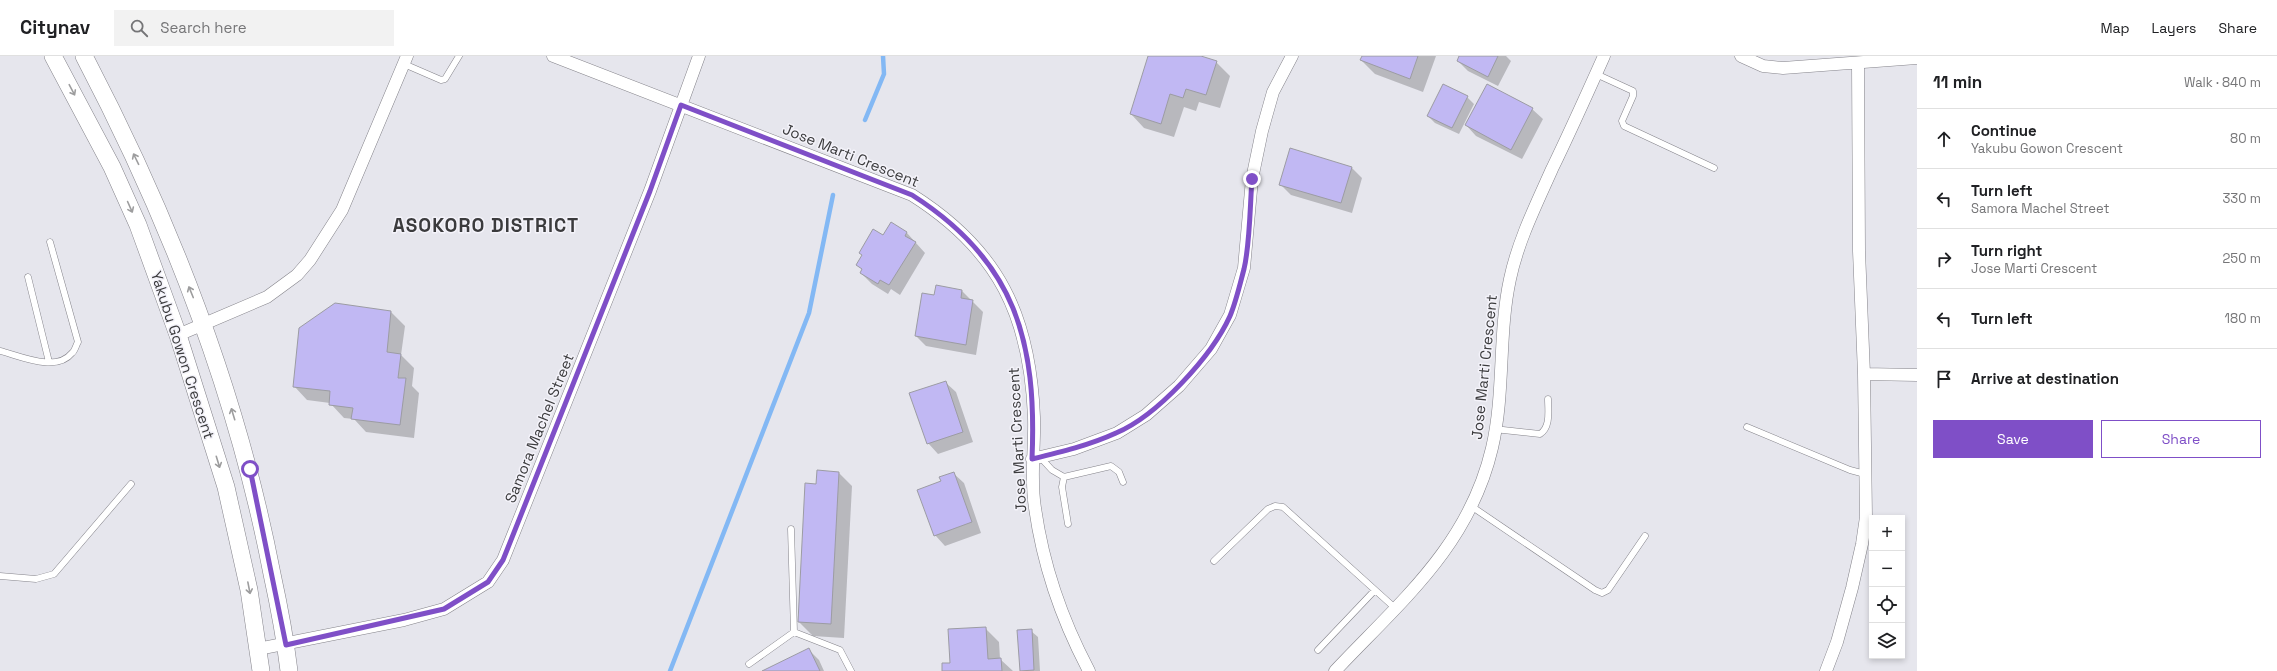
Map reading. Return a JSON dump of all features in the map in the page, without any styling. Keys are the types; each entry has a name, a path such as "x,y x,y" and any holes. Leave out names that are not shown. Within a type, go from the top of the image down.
{"main road":[{"name":"Yakubu Gowon Crescent","path":"53,56 112,167 138,225 178,335 226,487 249,590 261,671"},
{"name":"Yakubu Gowon Crescent","path":"84,56 148,183 204,325 250,469 286,645 289,671"}],"street":[{"name":"Jose Marti Crescent","path":"553,56 912,195 935,209 982,254 997,274 1006,290 1022,329 1031,375 1036,458 1035,508 1049,573 1070,635 1089,671"},
{"name":"Samora Machel Street","path":"258,649 286,645 444,609 488,582 503,560 650,191 699,56"},
{"path":"1036,458 1074,449 1117,433 1146,415 1179,386 1211,349 1230,315 1244,268 1252,179 1262,131 1273,92 1292,56"},
{"name":"Jose Marti Crescent","path":"1335,671 1424,579 1443,555 1463,523 1471,506 1492,448 1504,320 1514,265 1526,229 1604,56"},
{"path":"1740,56 1771,67 1858,64 1917,58"},
{"path":"178,335 259,302 281,289 297,275 310,260 342,210 405,60"},
{"path":"1826,671 1837,642 1862,544 1866,517 1864,374 1859,251 1858,64"},
{"path":"1864,374 1917,375"}],"lane":[{"path":"405,60 441,80 445,79 459,56"},
{"path":"1596,74 1633,90 1633,96 1622,121 1624,126 1714,168"},
{"path":"0,351 49,362 60,362 72,354 78,342 50,242"},
{"path":"28,277 49,362"},
{"path":"1494,429 1540,434 1545,431 1547,424 1548,399"},
{"path":"1747,427 1850,470 1865,474"},
{"path":"1036,458 1064,477 1111,466 1119,472 1123,482"},
{"path":"1064,477 1062,487 1068,524"},
{"path":"0,576 36,579 54,574 131,484"},
{"path":"1214,561 1268,509 1275,506 1283,507 1395,608"},
{"path":"1471,506 1595,590 1602,593 1608,590 1645,536"},
{"path":"791,529 794,632"},
{"path":"1318,650 1375,590"},
{"path":"749,664 794,632"},
{"path":"794,632 840,650 852,671"}],"building":[{"path":"1148,56 1201,56 1217,61 1206,95 1186,89 1183,98 1170,94 1161,124 1130,114"},
{"path":"1362,56 1418,56 1410,79 1360,60"},
{"path":"1459,56 1498,56 1488,77 1457,61"},
{"path":"1443,84 1468,96 1452,128 1427,116"},
{"path":"1487,84 1533,108 1511,150 1465,125"},
{"path":"1290,148 1352,167 1341,203 1279,185"},
{"path":"891,222 907,232 905,236 916,242 889,285 880,280 878,284 860,273 862,269 856,265 862,255 859,253 873,229 883,235"},
{"path":"936,285 962,290 961,298 973,300 966,345 915,336 922,293 934,295"},
{"path":"335,303 391,311 387,352 401,354 398,378 406,378 400,425 351,419 353,408 329,405 330,391 293,387 299,328"},
{"path":"946,381 963,432 927,444 909,393"},
{"path":"817,470 839,472 831,624 798,622 805,483 816,484"},
{"path":"954,472 972,522 934,536 917,490 941,481 939,477"},
{"path":"986,627 988,659 1001,658 1002,671 942,671 942,663 950,663 948,629"},
{"path":"1032,629 1034,670 1020,671 1017,630"},
{"path":"809,648 820,671 762,671"}],"waterway":[{"path":"865,120 884,74 883,56"},
{"path":"670,671 809,313 833,195"}],"district":[{"name":"ASOKORO DISTRICT","path":"486,225"}],"route":[{"path":"250,469 268,550 286,645 404,620 444,609 488,582 503,560 650,191 681,105 912,195 935,209 982,254 997,274 1006,290 1022,329 1031,375 1034,419 1032,459 1074,449 1117,433 1146,415 1179,386 1211,349 1230,315 1244,268 1252,179"}]}
